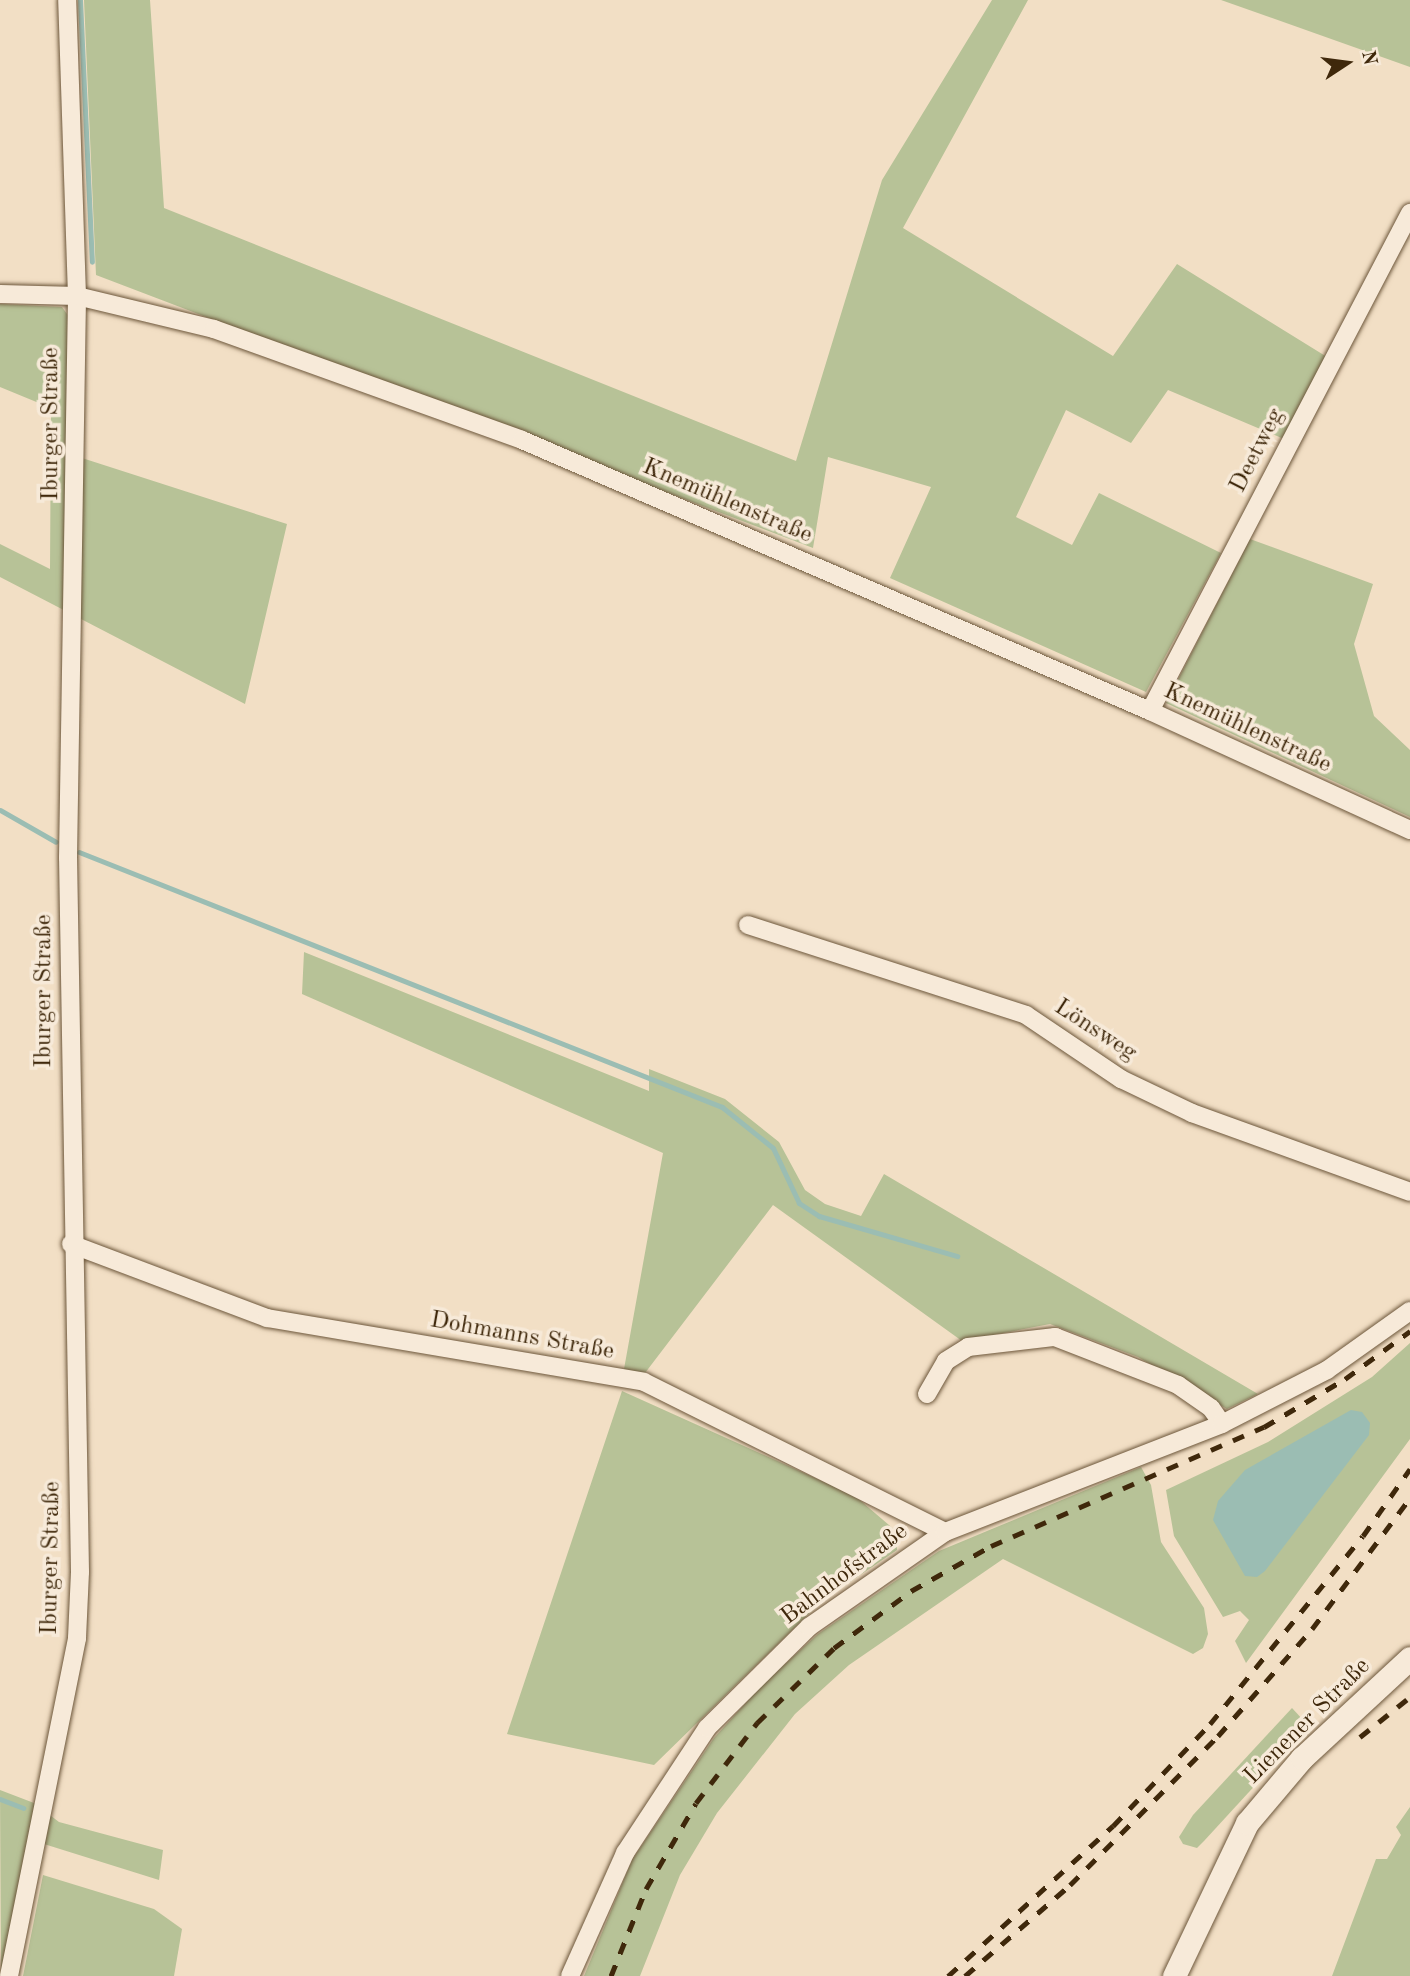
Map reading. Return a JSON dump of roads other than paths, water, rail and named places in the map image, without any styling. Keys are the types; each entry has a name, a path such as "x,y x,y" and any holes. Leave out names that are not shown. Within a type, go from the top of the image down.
{"street":[{"name":"Iburger Straße","path":"9,1976 77,1639 80,1572 71,1244 68,858 77,296 67,0"},
{"name":"Deetweg","path":"1150,711 1410,213"},
{"name":"Knemühlenstraße","path":"0,295 77,296 214,329 522,440 1150,711 1410,830"},
{"name":"Lönsweg","path":"748,925 1026,1015 1121,1079 1192,1113 1410,1192"},
{"name":"Dohmanns Straße","path":"71,1244 267,1318 644,1382 945,1532"},
{"name":"Bahnhofstraße","path":"570,1976 625,1853 706,1728 809,1628 945,1532 1222,1424 1327,1370 1410,1311"},
{"path":"927,1394 946,1361 968,1347 1055,1337 1178,1385 1211,1408 1222,1424"},
{"name":"Lienener Straße","path":"1174,1976 1247,1823 1302,1758 1410,1658"}],"water":[{"path":"1351,1410 1362,1412 1370,1423 1369,1435 1265,1571 1257,1577 1245,1576 1213,1520 1218,1501 1245,1470"}],"waterway":[{"path":"80,0 92,262"},
{"path":"0,810 56,842"},
{"path":"79,852 722,1107 773,1148 799,1203 819,1216 957,1256"},
{"path":"0,1799 23,1808"}],"railway":[{"path":"611,1976 646,1889 696,1803 757,1723 834,1648 911,1591 991,1546 1264,1427 1345,1379 1410,1331"},
{"path":"948,1976 1113,1826 1210,1724 1363,1536 1410,1469"},
{"path":"965,1976 1070,1885 1218,1736 1312,1629 1410,1498"},
{"path":"1360,1737 1410,1697"}]}
